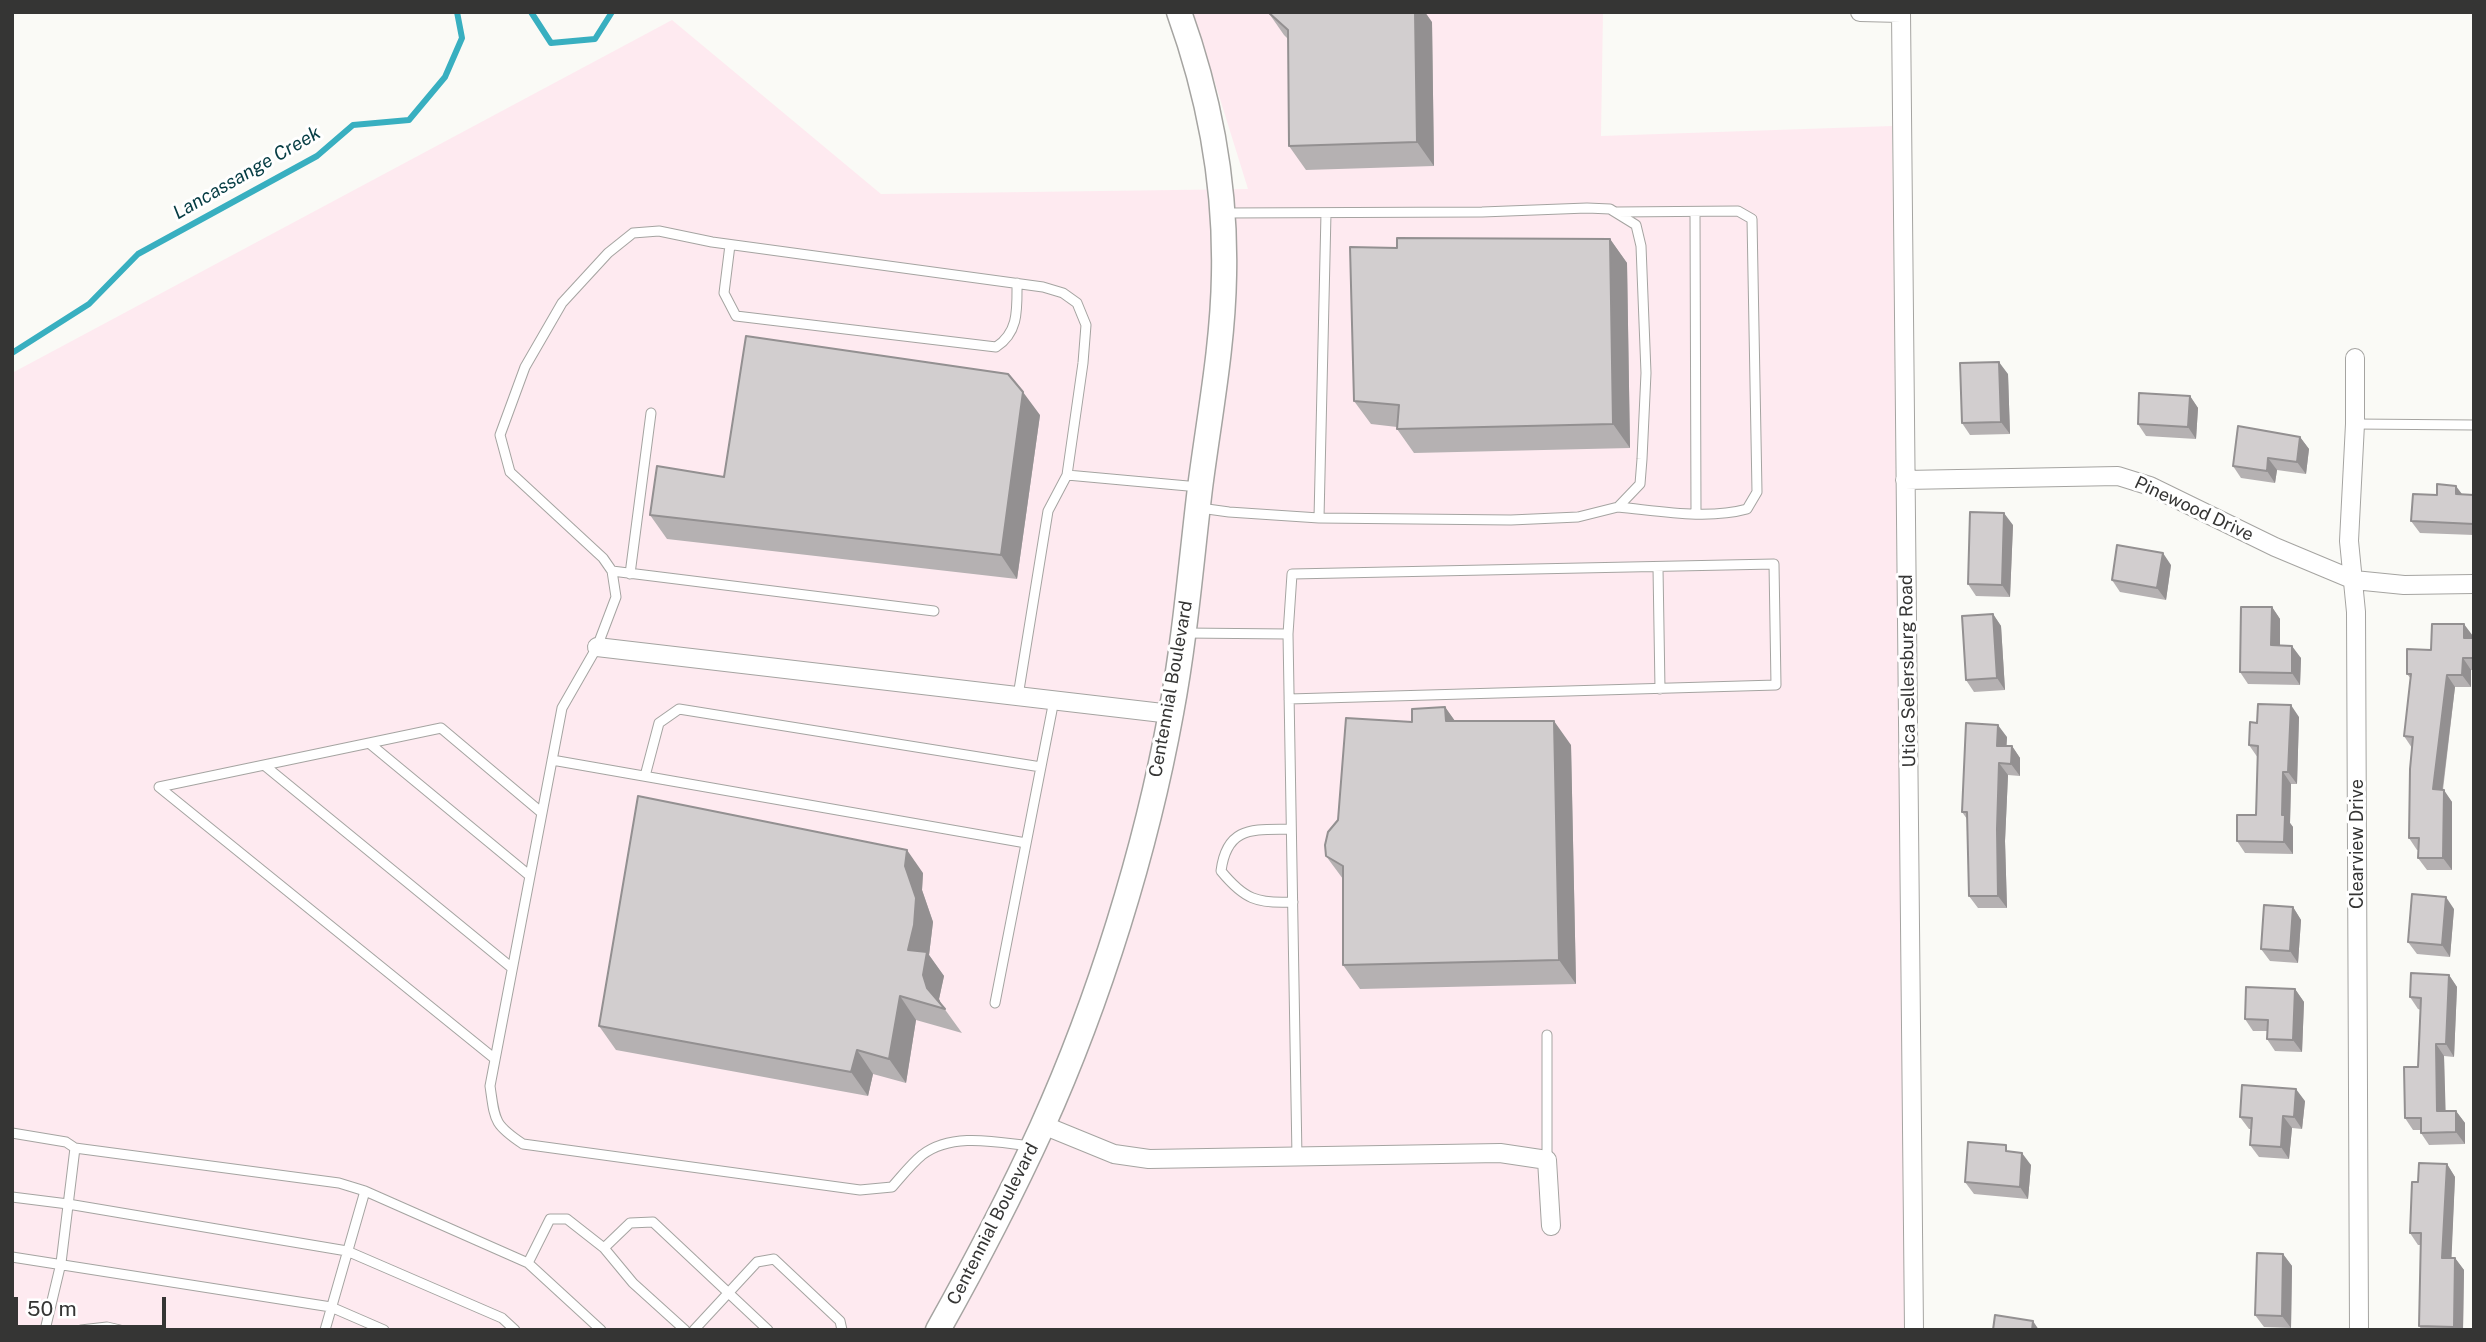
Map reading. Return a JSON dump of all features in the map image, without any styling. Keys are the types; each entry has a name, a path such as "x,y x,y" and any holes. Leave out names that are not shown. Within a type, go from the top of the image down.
{"street":[{"name":"Centennial Boulevard","path":"938,1330 972,1269 1038,1135 1098,982 1124,902 1150,807 1171,714 1221,327 1224,275 1223,213 1215,142 1204,89 1179,12"},
{"path":"1860,12 1901,13"},
{"name":"Utica Sellersburg Road","path":"1901,13 1914,1330"},
{"name":"Clearview Drive","path":"2355,358 2355,424 2349,541 2356,625 2360,1330"},
{"name":"Pinewood Drive","path":"1905,480 2118,476 2150,486 2275,547 2354,580 2403,585 2474,584"},
{"path":"597,647 1171,714"},
{"path":"1038,1135 1114,1154 1149,1159 1500,1153 1547,1160 1551,1226"}],"lane":[{"path":"1223,213 1482,212 1587,208 1610,209 1636,225 1641,246 1646,373 1640,484 1618,507"},
{"path":"1067,475 1199,498 1229,512 1319,518 1511,520 1578,517 1618,507 1696,513 1734,513 1747,509 1757,492 1752,219 1738,211 1615,212"},
{"path":"1695,212 1696,513"},
{"path":"1319,518 1326,213"},
{"path":"1018,696 1048,511 1067,475 1086,325 1077,303 1063,293 1017,283 730,245 659,231 633,233 608,253 562,303 525,367 500,435 510,471 603,558 612,571 616,597 597,647 562,708 490,1086 494,1112 501,1130 523,1144 860,1190 892,1188 923,1154 952,1142 1038,1135"},
{"path":"730,245 724,293 736,316 996,347 1008,339 1017,318 1017,283"},
{"path":"630,573 651,413"},
{"path":"2355,424 2474,425"},
{"path":"1289,699 1776,685 1774,564 1292,573 1288,634 1289,699 1292,829 1297,1157"},
{"path":"1658,568 1660,688"},
{"path":"612,571 934,611"},
{"path":"1183,632 1288,634"},
{"path":"995,1003 1054,700"},
{"path":"645,776 659,723 680,709 1041,767"},
{"path":"495,1059 159,787 441,728 542,813"},
{"path":"369,743 530,876"},
{"path":"552,760 1026,843"},
{"path":"264,765 512,968"},
{"path":"1292,829 1253,830 1239,835 1224,852 1221,871 1251,899 1274,903 1293,902"},
{"path":"1547,1035 1547,1160"},
{"path":"12,1133 66,1142 75,1148 339,1183 365,1191 528,1263 601,1330"},
{"path":"45,1330 61,1263 75,1148"},
{"path":"325,1330 365,1191"},
{"path":"12,1197 347,1251 502,1318 515,1330"},
{"path":"528,1263 550,1219 567,1219 604,1248 633,1283 685,1330"},
{"path":"604,1248 630,1223 653,1223 768,1330"},
{"path":"12,1257 331,1307 384,1330"},
{"path":"694,1330 757,1262 774,1259 840,1321 842,1330"},
{"path":"81,1330 107,1327 120,1330"}],"shaded area":[{"path":"1193,12 1603,12 1601,136 1892,126 1905,1330 12,1330 12,373 672,20 881,194 1248,189"}],"building":[{"path":"1268,12 1415,12 1417,142 1289,146 1288,30"},
{"path":"1397,238 1610,239 1613,424 1397,429 1399,405 1354,401 1350,247 1397,248"},
{"path":"746,336 1008,374 1023,392 1001,555 650,515 657,466 724,477"},
{"path":"1999,362 2001,422 1962,423 1960,363"},
{"path":"2139,393 2190,396 2188,427 2138,424"},
{"path":"2238,426 2300,437 2297,462 2268,458 2267,471 2233,466"},
{"path":"2437,484 2456,486 2456,494 2474,495 2474,524 2411,521 2413,494 2437,495"},
{"path":"1970,512 2004,513 2002,585 1968,584"},
{"path":"2117,545 2163,553 2157,588 2112,580"},
{"path":"2241,607 2272,607 2271,645 2292,646 2292,673 2240,672"},
{"path":"1993,614 1997,678 1966,680 1962,616"},
{"path":"2432,624 2464,624 2464,638 2474,638 2474,658 2463,658 2462,675 2447,675 2433,789 2444,790 2443,858 2418,858 2419,838 2409,838 2413,737 2404,736 2411,674 2407,674 2407,649 2431,650"},
{"path":"2258,704 2291,705 2288,772 2283,772 2284,842 2237,841 2237,815 2256,815 2258,746 2249,745 2250,722 2257,723"},
{"path":"1445,707 1446,721 1554,721 1559,960 1343,965 1343,866 1326,856 1325,845 1328,832 1338,820 1346,718 1412,722 1412,709"},
{"path":"1966,723 1998,725 1997,746 2012,746 2011,764 1999,763 1998,896 1969,896 1967,812 1962,812"},
{"path":"638,796 907,850 905,866 916,898 914,925 908,950 927,952 923,975 927,988 945,1009 900,996 889,1059 857,1050 851,1072 599,1026"},
{"path":"2412,894 2446,897 2442,945 2408,942"},
{"path":"2264,905 2293,907 2290,951 2261,949"},
{"path":"2411,973 2449,975 2446,1044 2436,1044 2437,1111 2456,1111 2456,1132 2421,1133 2421,1118 2405,1118 2404,1067 2418,1067 2421,998 2410,997"},
{"path":"2246,987 2295,989 2293,1040 2267,1039 2268,1020 2245,1019"},
{"path":"2242,1085 2296,1089 2294,1117 2283,1116 2281,1147 2250,1145 2252,1118 2240,1117"},
{"path":"1968,1142 2006,1145 2006,1151 2022,1153 2020,1187 1965,1182"},
{"path":"2419,1163 2447,1164 2442,1258 2455,1258 2454,1327 2419,1326 2421,1233 2410,1233 2412,1182 2418,1182"},
{"path":"2257,1253 2283,1254 2282,1316 2255,1315"},
{"path":"1995,1315 2033,1321 2032,1330 1993,1330"}],"waterway":[{"name":"Lancassange Creek","path":"12,353 89,304 138,254 317,156 353,125 409,120 445,77 462,38 457,12"},
{"name":"Lancassange Creek","path":"531,12 551,43 595,39 612,12"}]}
